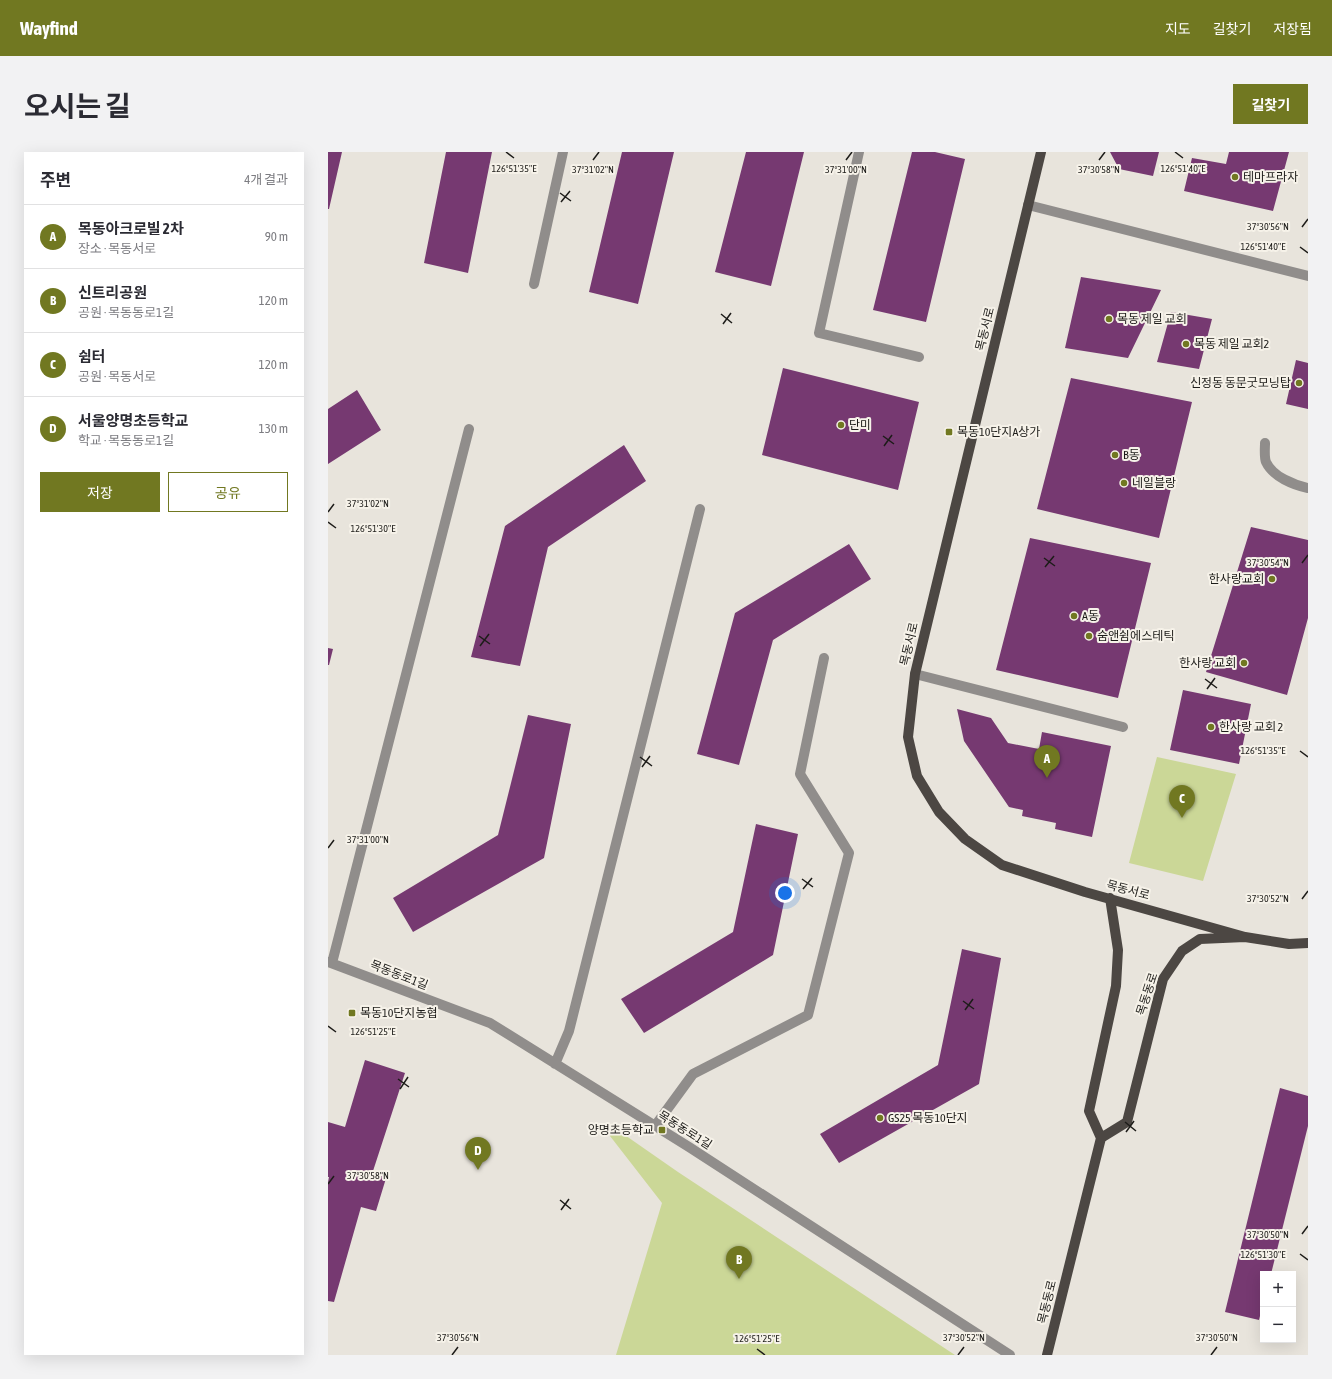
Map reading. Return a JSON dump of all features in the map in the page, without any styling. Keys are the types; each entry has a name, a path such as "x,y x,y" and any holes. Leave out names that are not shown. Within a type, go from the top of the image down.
{"main road":[{"name":"목동서로","path":"1041,152 915,674 908,737 917,776 939,812 965,839 1002,865 1085,892 1245,937"},
{"path":"1100,1138 1089,1111 1116,986 1118,950 1110,898"},
{"name":"목동동로","path":"1047,1355 1100,1138 1127,1122 1163,979 1182,951 1200,939 1245,937 1289,944 1308,943"}],"street":[{"path":"534,284 563,152"},
{"path":"859,152 819,333 919,357"},
{"path":"1028,204 1308,276"},
{"path":"330,962 469,429"},
{"path":"1265,443 1266,462 1276,474 1290,484 1308,488"},
{"path":"556,1064 569,1031 700,509"},
{"path":"655,1126 693,1074 808,1015 849,853 800,774 824,658"},
{"path":"915,674 1123,727"},
{"name":"목동동로1길","path":"330,962 490,1023 655,1126 1010,1355"}],"green space":[{"path":"1157,757 1236,774 1203,881 1129,863"},
{"path":"609,1124 678,1172 955,1355 616,1355 662,1203 610,1136"}],"building":[{"path":"328,152 342,152 329,209 328,209"},
{"path":"446,152 492,152 468,273 424,263"},
{"path":"622,152 674,152 638,304 589,292"},
{"path":"746,152 804,152 771,286 715,272"},
{"path":"912,152 935,152 965,159 926,322 873,310"},
{"path":"1110,152 1159,152 1153,176 1119,169"},
{"name":"테마프라자","path":"1229,152 1289,152 1273,211 1184,191 1192,158 1226,164"},
{"name":"목동 제일 교회","path":"1081,277 1161,290 1128,358 1065,348"},
{"name":"목동 제일 교회","path":"1171,312 1212,319 1199,369 1157,362"},
{"name":"신정동 동문굿모닝탑","path":"1296,360 1308,363 1308,409 1286,404"},
{"path":"783,368 919,402 898,490 762,455"},
{"name":"B동","path":"1071,378 1192,402 1159,538 1037,509"},
{"path":"357,390 381,430 328,464 328,409"},
{"path":"624,445 646,481 548,547 520,666 471,657 505,526"},
{"name":"한사랑교회","path":"1251,527 1308,540 1308,618 1287,695 1206,672"},
{"name":"A동","path":"1030,538 1151,563 1118,698 996,670"},
{"path":"849,544 871,579 773,640 739,765 697,754 735,613"},
{"path":"328,648 333,649 329,665 328,665"},
{"name":"한사랑 교회 2","path":"1183,690 1251,704 1239,764 1170,750"},
{"path":"957,709 991,718 1008,743 1039,749 1042,732 1111,746 1092,837 1055,829 1056,823 1022,816 1023,810 1009,807 964,741"},
{"path":"528,715 571,724 544,858 413,932 393,898 498,835"},
{"path":"756,824 798,834 773,955 644,1033 621,999 733,932"},
{"path":"962,949 1001,958 979,1084 839,1163 820,1134 938,1065"},
{"path":"365,1060 405,1073 373,1171 387,1175 376,1211 361,1207 334,1302 328,1301 328,1122 345,1127"},
{"path":"1280,1088 1308,1096 1308,1126 1272,1271 1260,1271 1259,1320 1225,1312"}],"place":[{"name":"테마프라자","path":"1235,177"},
{"name":"목동 제일 교회","path":"1109,319"},
{"name":"목동 제일 교회2","path":"1186,344"},
{"name":"신정동 동문굿모닝탑","path":"1299,383"},
{"name":"단미","path":"841,425"},
{"name":"목동10단지A상가","path":"949,432"},
{"name":"B동","path":"1115,455"},
{"name":"네일블랑","path":"1124,483"},
{"name":"한사랑교회","path":"1272,579"},
{"name":"A동","path":"1074,616"},
{"name":"숨앤쉼에스테틱","path":"1089,636"},
{"name":"한사랑 교회","path":"1244,663"},
{"name":"한사랑 교회 2","path":"1211,727"},
{"name":"목동아크로빌 2차","path":"1047,778"},
{"name":"쉼터","path":"1182,818"},
{"name":"목동10단지농협","path":"352,1013"},
{"name":"GS25 목동10단지","path":"880,1118"},
{"name":"양명초등학교","path":"662,1130"},
{"name":"서울양명초등학교","path":"478,1170"},
{"name":"신트리공원","path":"739,1279"}]}
